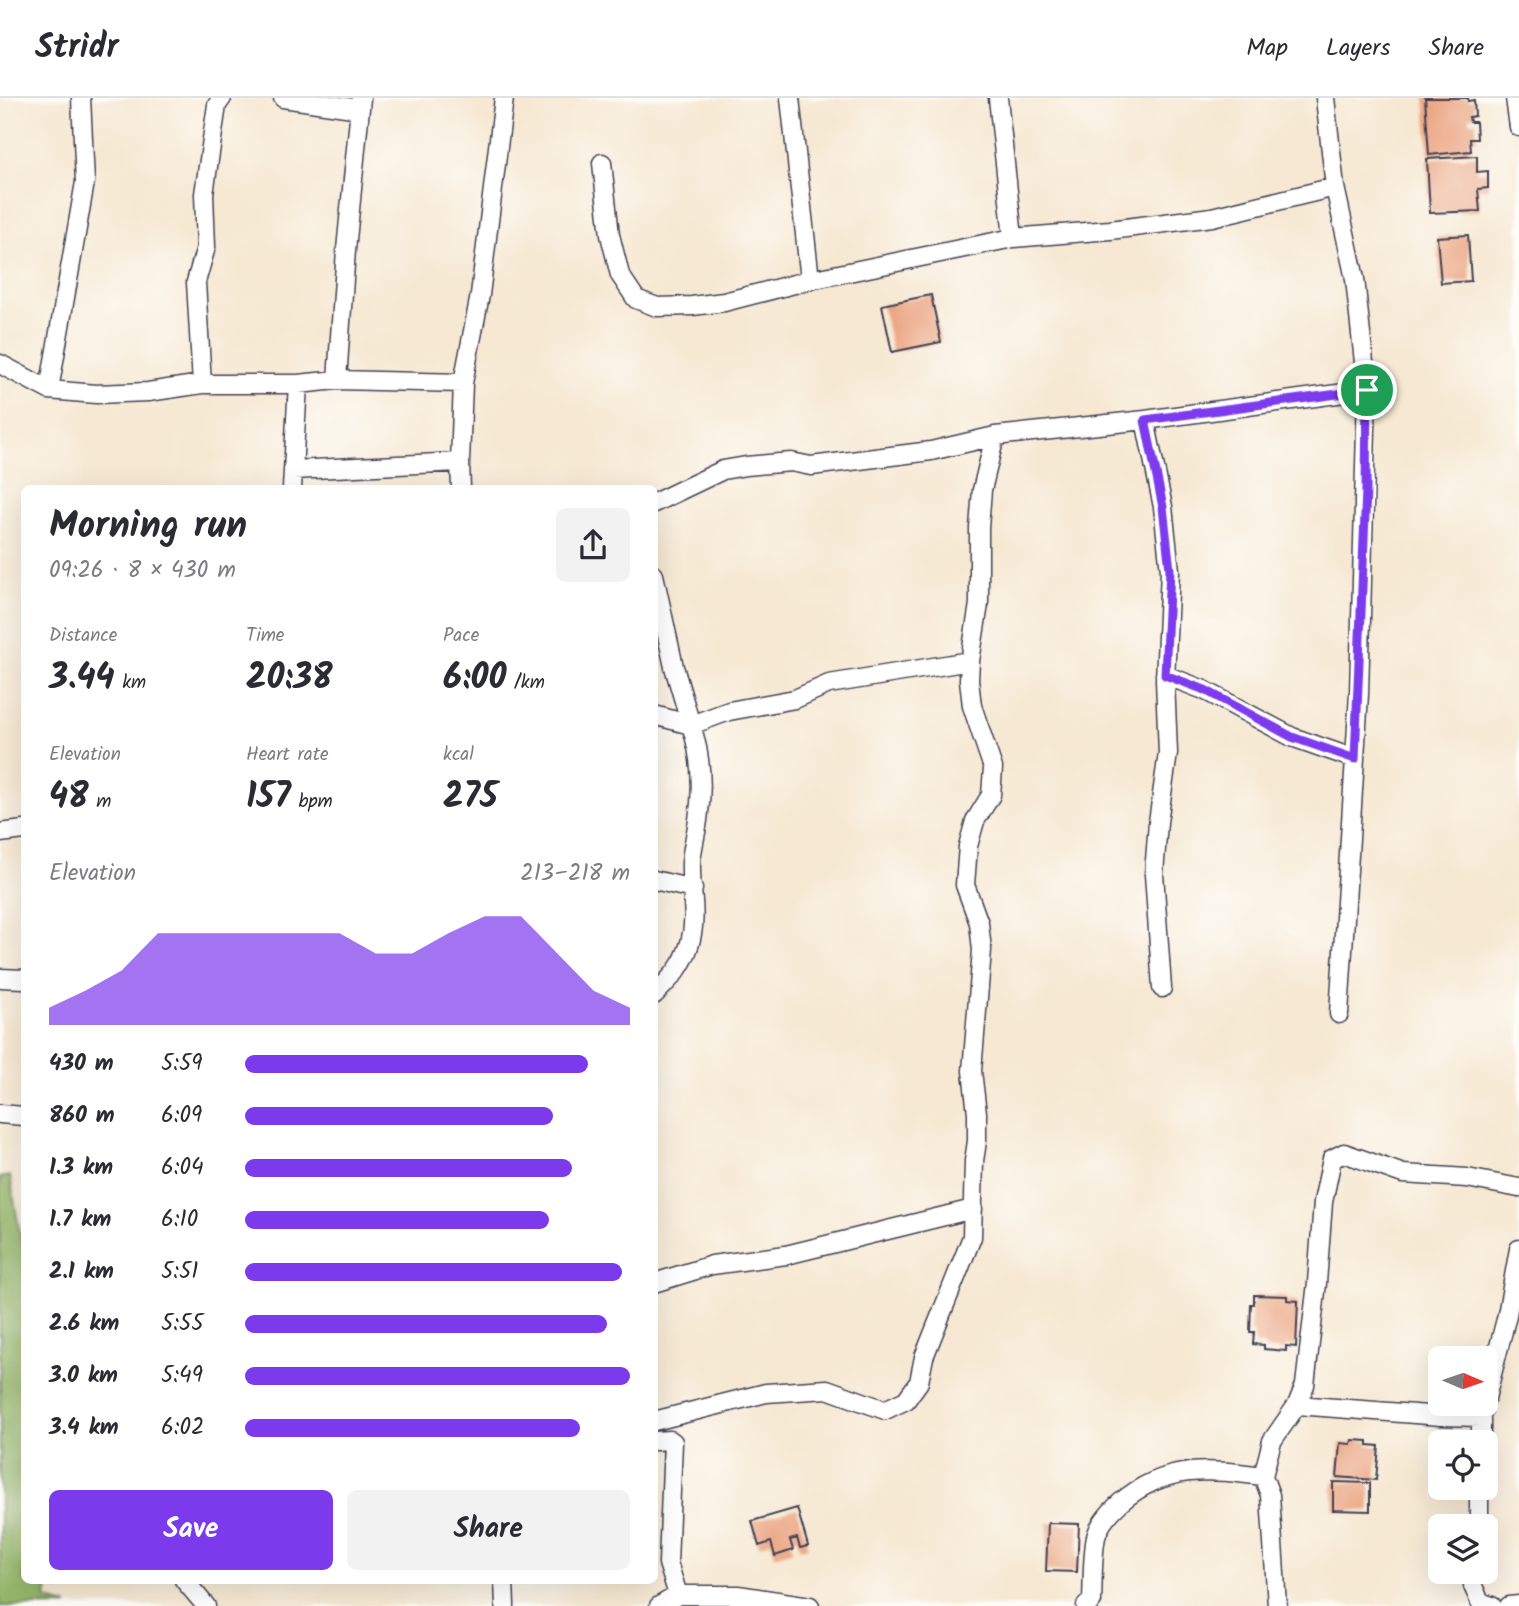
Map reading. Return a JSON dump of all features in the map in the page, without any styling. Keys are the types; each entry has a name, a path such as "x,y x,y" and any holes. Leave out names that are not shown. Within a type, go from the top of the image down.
{"street":[{"path":"50,390 85,182 81,98"},
{"path":"202,384 196,282 206,247 205,181 217,105 222,98"},
{"path":"283,98 360,103 345,250 337,380"},
{"path":"461,485 463,383 481,295 504,98"},
{"path":"790,98 810,280"},
{"path":"998,98 1013,238"},
{"path":"1325,98 1335,187 1354,279 1367,390 1366,503 1355,759 1339,1014"},
{"path":"1515,98 1519,127"},
{"path":"602,163 611,235 620,275 636,299 657,307 724,302 810,280 1013,238 1110,230 1212,217 1335,187"},
{"path":"0,364 50,390 96,394 148,392 202,384 299,384 337,380 463,383"},
{"path":"299,384 292,479 460,462"},
{"path":"658,501 723,470 770,462 825,465 931,451 995,436 1145,420 1367,390"},
{"path":"1145,420 1163,507 1170,570 1165,675 1168,753 1154,874 1162,989"},
{"path":"658,1419 778,1392 827,1389 885,1409 906,1400 919,1382 924,1357 972,1237 977,1113 972,1071 982,950 979,923 965,885 968,846 975,821 991,795 993,768 972,706 969,680 979,604 982,490 995,436"},
{"path":"658,593 674,667 698,747 701,794 692,851 695,911 690,942 680,969 658,991"},
{"path":"658,716 691,725 752,706 795,699 829,684 970,661"},
{"path":"1165,675 1205,690 1292,737 1355,759"},
{"path":"0,833 21,830"},
{"path":"658,881 693,889"},
{"path":"0,978 21,979"},
{"path":"0,1114 21,1116"},
{"path":"1277,1606 1270,1495 1263,1476 1272,1441 1297,1405 1305,1385 1323,1202 1332,1158 1343,1153 1403,1174 1467,1178 1519,1188"},
{"path":"658,1282 712,1265 786,1255 973,1209"},
{"path":"1498,1351 1519,1250"},
{"path":"1297,1405 1428,1415"},
{"path":"658,1441 673,1442 668,1563 678,1595"},
{"path":"1094,1604 1097,1535 1110,1511 1136,1490 1175,1473 1215,1470 1263,1476"},
{"path":"187,1584 206,1606"},
{"path":"504,1584 505,1606"},
{"path":"1473,1584 1483,1605"},
{"path":"659,1606 678,1595 738,1595 810,1606"},
{"path":"1509,1606 1519,1605"}],"green space":[{"path":"10,1176 21,1240 21,1584 48,1584 46,1599 68,1606 0,1606 0,1178"}],"building":[{"path":"1425,98 1474,100 1475,116 1469,117 1470,122 1476,122 1477,139 1470,139 1471,151 1429,155"},
{"path":"1477,156 1477,172 1488,171 1488,188 1478,189 1480,211 1430,213 1427,159"},
{"path":"1468,235 1471,281 1441,283 1437,237"},
{"path":"931,295 941,342 892,352 882,305"},
{"path":"1254,1295 1287,1296 1287,1300 1298,1301 1296,1347 1286,1346 1286,1351 1264,1349 1264,1345 1253,1344 1254,1332 1250,1332"},
{"path":"1352,1440 1368,1441 1368,1445 1379,1446 1376,1480 1337,1477 1340,1443 1351,1444"},
{"path":"1333,1482 1370,1483 1370,1511 1333,1510"},
{"path":"797,1508 808,1546 800,1548 797,1538 790,1540 793,1550 775,1556 771,1542 759,1546 752,1521"},
{"path":"1048,1523 1079,1524 1077,1572 1046,1571"}],"route":[{"path":"1367,390 1366,490 1355,759 1292,737 1205,690 1165,675 1170,570 1163,507 1145,420 1367,390"}]}
